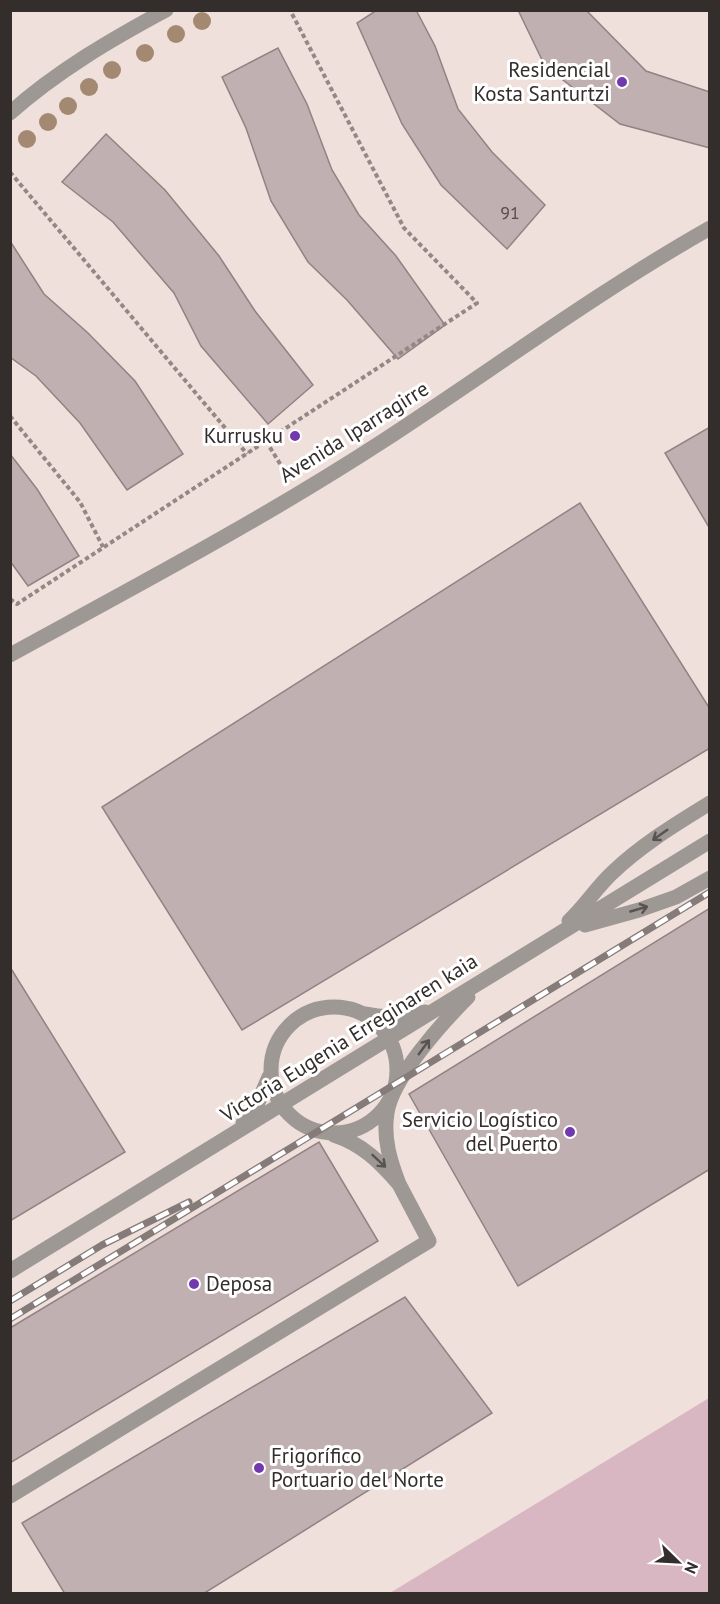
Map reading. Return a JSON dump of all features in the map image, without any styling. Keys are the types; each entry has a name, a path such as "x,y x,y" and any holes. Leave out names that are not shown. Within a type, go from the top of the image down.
{"street":[{"path":"10,113 44,84 120,35 166,10"},
{"name":"Avenida Iparragirre","path":"10,655 295,495 382,441 661,256 710,228"},
{"path":"544,943 571,920 609,875 629,857 672,826 710,803"},
{"name":"Victoria Eugenia Erreginaren kaia","path":"10,1271 710,841"},
{"path":"544,943 604,918 639,910 676,897 710,878"},
{"path":"328,1133 348,1132 366,1124 381,1112 430,1038 455,1010 495,974"},
{"path":"233,1134 249,1118 255,1107 269,1077 275,1046 286,1029 301,1016 320,1008 340,1007 381,1017 395,1017 425,1012 448,1003"},
{"path":"10,1497 429,1241 399,1184 387,1150 387,1112 396,1076 394,1054 389,1039 376,1023 359,1012"},
{"path":"269,1077 281,1105 293,1119 310,1129"},
{"path":"233,1134 269,1121 283,1121 328,1133 355,1143 375,1157 399,1184"}],"path":[{"path":"10,599 17,604 477,303 404,228 290,10"},
{"path":"10,172 247,454"},
{"path":"10,416 80,502 103,547"},
{"path":"266,441 282,466"}],"shaded area":[{"path":"709,1398 709,1593 390,1593"}],"building":[{"path":"377,10 416,10 435,46 458,109 492,152 545,205 507,249 441,185 402,124 357,23"},
{"name":"Residencial Kosta Santurtzi","path":"518,10 586,10 646,71 710,92 710,148 620,124 545,66"},
{"path":"278,48 307,104 332,170 359,215 396,256 445,325 398,359 347,300 308,262 271,201 246,128 222,77"},
{"path":"106,134 165,190 219,256 255,311 313,385 268,424 201,346 174,293 113,222 62,182"},
{"path":"10,241 44,294 88,333 135,381 183,454 127,490 80,423 36,376 10,357"},
{"path":"710,427 710,529 665,453"},
{"path":"10,454 37,489 79,556 28,586 10,561"},
{"path":"580,503 710,709 710,748 242,1030 102,807"},
{"name":"Servicio Logístico del Puerto","path":"710,908 710,1169 518,1286 409,1094"},
{"path":"10,967 125,1152 10,1221"},
{"name":"Deposa","path":"319,1142 378,1241 10,1463 10,1328"},
{"name":"Frigorífico Portuario del Norte","path":"405,1297 492,1413 203,1594 65,1594 22,1523"}],"railway":[{"path":"10,1319 710,892"},
{"path":"10,1301 102,1245 189,1202"}],"place":[{"name":"Residencial Kosta Santurtzi","path":"622,82"},
{"name":"Kurrusku","path":"295,436"},
{"name":"Servicio Logístico del Puerto","path":"570,1132"},
{"name":"Deposa","path":"194,1284"},
{"name":"Frigorífico Portuario del Norte","path":"259,1468"}]}
